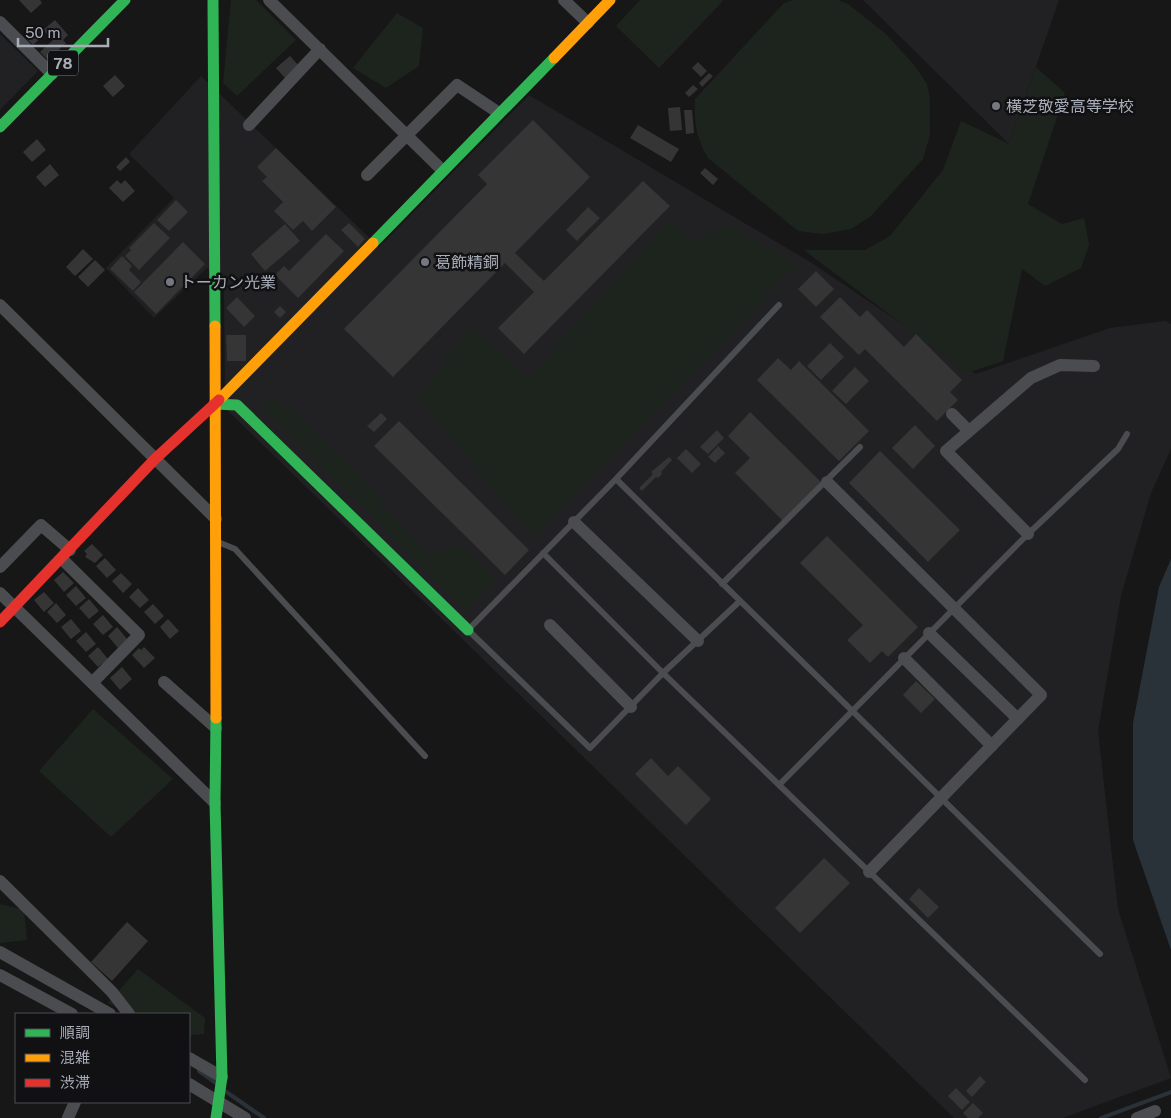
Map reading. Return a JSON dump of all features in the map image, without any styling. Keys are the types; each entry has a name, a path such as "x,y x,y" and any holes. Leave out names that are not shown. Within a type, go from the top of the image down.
{"street":[{"name":"78","path":"0,127 125,0"},
{"path":"213,0 214,404 217,542 215,803 222,1077 216,1118"},
{"path":"269,0 442,170"},
{"path":"564,0 588,23"},
{"path":"0,622 155,459 214,404 610,0"},
{"path":"0,22 52,74"},
{"path":"250,125 320,49"},
{"path":"367,175 457,85 499,112"},
{"path":"0,305 216,519"},
{"path":"1028,534 946,451 968,430 1031,378 1060,365 1094,366"},
{"path":"214,404 237,405 468,630"},
{"path":"952,414 968,430"},
{"path":"827,482 1042,695 870,872"},
{"path":"574,522 698,641"},
{"path":"0,567 41,525 139,635 92,683"},
{"path":"0,593 215,803"},
{"path":"550,624 631,706"},
{"path":"929,633 1018,720"},
{"path":"904,658 992,746"},
{"path":"164,682 216,728"},
{"path":"0,881 112,992 128,1013"},
{"path":"0,952 108,1013"},
{"path":"0,975 70,1013"},
{"path":"190,1059 222,1077"},
{"path":"190,1085 245,1118"},
{"path":"68,1118 75,1103"},
{"path":"1137,1118 1155,1112"}],"lane":[{"path":"740,601 663,673 590,748 468,630 616,479 779,306"},
{"path":"779,785 1028,534 1118,449 1126,434"},
{"path":"722,584 827,482 860,447"},
{"path":"616,479 1100,954"},
{"path":"217,542 235,549 425,756"},
{"path":"543,553 663,673 1085,1080"}],"shaded area":[{"path":"231,0 256,0 296,40 237,96 223,83"},
{"path":"640,0 723,1 659,68 616,26"},
{"path":"793,0 838,0 848,4 886,34 915,66 927,84 930,99 930,135 923,159 870,217 851,229 823,234 798,231 708,158 698,136 695,99 784,3"},
{"name":"横芝敬愛高等学校","path":"863,0 1059,0 1009,144"},
{"path":"397,13 423,28 419,66 386,88 353,68"},
{"path":"0,34 38,71 0,110"},
{"path":"1036,67 1065,93 1028,204 1062,224 1084,218 1089,245 1081,268 1045,286 1022,269 1003,361 967,373 804,250 865,250 890,236 943,170 961,121 1009,144"},
{"path":"201,76 379,247 529,95 812,263 976,374 1110,328 1165,321 1171,324 1171,449 1151,493 1121,596 1098,731 1118,909 1171,1078 1063,1118 954,1118 225,408 224,285 207,268 154,318 106,268 174,198 129,154"},
{"path":"673,216 687,241 730,226 797,265 533,537 418,398 471,326 529,377"},
{"path":"273,394 353,469 427,554 462,545 495,580 467,612 260,405"},
{"path":"1171,559 1171,950 1133,840 1133,723 1159,587"},
{"path":"93,709 173,779 111,837 39,771"},
{"path":"0,904 24,910 27,940 0,943"},
{"path":"138,969 205,1018 204,1034 191,1035 190,1040 190,1013 128,1013 108,1003"}],"building":[{"path":"19,0 40,0 42,3 31,13"},
{"path":"55,20 68,35 63,40 66,43 48,60 40,52 53,40 43,30"},
{"path":"38,29 44,35 33,45 27,39"},
{"path":"290,56 299,66 285,78 276,68"},
{"path":"698,62 707,71 701,77 692,68"},
{"path":"709,73 713,76 702,87 699,83"},
{"path":"115,75 125,86 113,97 103,86"},
{"path":"693,85 698,89 689,97 685,93"},
{"path":"680,107 682,130 670,131 668,108"},
{"path":"684,110 692,110 694,133 686,134"},
{"path":"533,120 590,177 515,253 544,281 643,181 670,206 524,354 498,328 534,292 505,263 393,377 344,329 487,184 478,175"},
{"path":"638,125 679,149 671,162 630,138"},
{"path":"37,139 46,150 32,162 23,152"},
{"path":"276,148 336,207 312,231 303,221 293,230 274,211 283,202 262,181 267,177 257,167"},
{"path":"126,157 130,162 120,171 116,167"},
{"path":"50,164 59,175 45,187 36,177"},
{"path":"705,168 718,179 713,185 700,173"},
{"path":"117,180 121,184 125,180 135,191 123,202 109,188"},
{"path":"176,200 188,212 169,231 157,220"},
{"path":"588,207 600,218 577,241 566,230"},
{"path":"154,223 170,238 139,270 125,256 131,250 129,248"},
{"path":"349,223 365,239 358,247 341,230"},
{"path":"285,224 300,241 265,271 251,254"},
{"path":"326,234 344,251 298,298 275,275 284,266 289,271"},
{"path":"183,242 205,264 156,314 134,292"},
{"path":"83,249 93,259 75,276 66,267"},
{"path":"122,256 132,266 129,270 141,282 133,291 110,269"},
{"path":"95,260 105,270 88,287 78,277"},
{"path":"816,271 834,289 816,307 798,289"},
{"path":"237,297 255,316 244,327 226,308"},
{"path":"840,297 860,317 867,310 904,347 916,334 962,380 950,392 958,400 937,421 865,349 859,355 820,317"},
{"path":"280,306 286,312 280,318 274,312"},
{"path":"226,335 246,335 246,361 227,361"},
{"path":"830,343 844,357 821,380 807,366"},
{"path":"778,358 791,370 799,361 869,431 839,461 757,380"},
{"path":"855,367 869,381 846,404 832,391"},
{"path":"750,412 821,482 783,521 735,473 750,458 728,436"},
{"path":"381,413 387,419 374,432 367,426"},
{"path":"399,421 529,550 505,575 374,446"},
{"path":"915,425 935,446 913,469 892,448"},
{"path":"717,430 724,438 708,454 700,447"},
{"path":"718,446 725,453 715,463 708,457"},
{"path":"686,449 701,464 692,473 677,458"},
{"path":"880,451 960,530 928,562 849,483"},
{"path":"669,457 672,460 661,472 662,474 658,478 656,477 642,491 639,488 653,474 651,472"},
{"path":"827,536 918,627 888,657 882,651 870,663 847,640 863,625 800,563"},
{"path":"92,544 103,555 95,563 85,557 87,554 84,551"},
{"path":"105,558 116,570 107,578 96,566"},
{"path":"63,572 74,583 64,592 54,580"},
{"path":"121,573 132,584 123,593 112,581"},
{"path":"76,586 86,598 76,606 66,595"},
{"path":"138,588 149,600 140,608 129,597"},
{"path":"44,592 54,603 44,612 34,600"},
{"path":"89,599 99,611 89,619 79,608"},
{"path":"56,603 66,615 57,623 47,612"},
{"path":"153,604 164,616 155,624 144,612"},
{"path":"103,615 113,627 103,635 93,624"},
{"path":"71,619 81,631 71,639 61,627"},
{"path":"168,619 179,631 170,639 160,627"},
{"path":"117,627 127,639 118,648 108,636"},
{"path":"86,632 96,644 86,652 76,641"},
{"path":"98,647 108,659 98,667 88,656"},
{"path":"144,647 155,658 144,668 132,655 139,648 141,650"},
{"path":"122,667 132,679 120,690 110,678"},
{"path":"916,681 935,699 921,713 903,695"},
{"path":"651,758 668,776 678,766 711,799 686,825 635,774"},
{"path":"824,858 850,883 800,933 775,908"},
{"path":"919,888 939,907 928,918 909,899"},
{"path":"127,922 148,941 112,981 91,962"},
{"path":"980,1076 986,1082 972,1097 966,1091"},
{"path":"956,1088 970,1102 962,1110 948,1096"},
{"path":"973,1103 983,1113 978,1118 968,1118 963,1113"}],"waterway":[{"path":"199,1071 216,1083"},
{"path":"225,1091 264,1118"},
{"path":"1101,1118 1171,1092"}],"traffic: fast":[{"path":"0,127 125,0"},
{"path":"213,0 215,326"},
{"path":"373,243 554,58"},
{"path":"214,404 237,405 468,630"},
{"path":"216,718 215,803 222,1077 216,1118"}],"traffic: slow":[{"path":"554,58 610,0"},
{"path":"219,400 373,243"},
{"path":"215,326 216,718"}],"traffic: jam":[{"path":"0,622 155,459 219,400"}],"place":[{"name":"横芝敬愛高等学校","path":"996,106"},
{"name":"葛飾精銅","path":"425,262"},
{"name":"トーカン光業","path":"170,282"}]}
